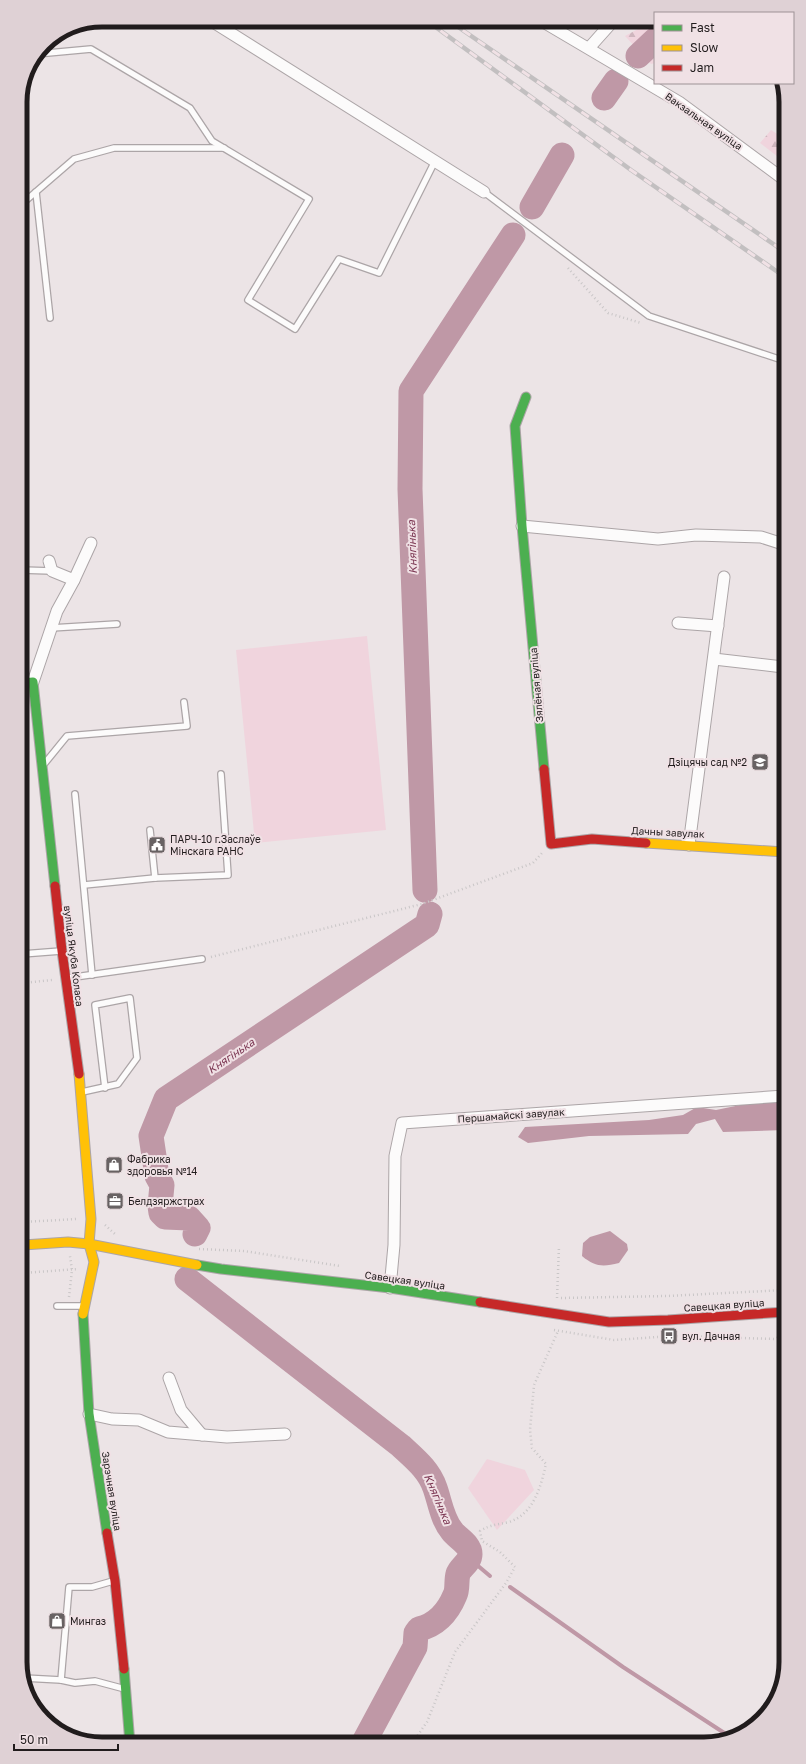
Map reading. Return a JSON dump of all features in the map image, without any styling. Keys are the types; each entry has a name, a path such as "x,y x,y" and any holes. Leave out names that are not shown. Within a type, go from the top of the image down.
{"street":[{"path":"221,27 484,192"},
{"name":"Вакзальная вуліца","path":"552,27 679,102 779,176"},
{"path":"589,48 608,27"},
{"name":"Зялёная вуліца","path":"526,397 515,426 522,526 551,844"},
{"path":"522,526 658,539 696,535 761,537 779,543"},
{"path":"27,683 51,628 56,611 74,580 91,543"},
{"path":"50,566 74,580"},
{"path":"690,845 724,577"},
{"path":"678,623 718,626"},
{"path":"714,658 779,666"},
{"name":"вуліца Якуба Коласа","path":"27,683 42,766 62,951 82,1092 91,1219 89,1244"},
{"name":"Дачны завулак","path":"551,844 592,839 779,852"},
{"name":"Першамайскі завулак","path":"390,1288 394,1245 395,1156 402,1123 779,1096"},
{"name":"Савецкая вуліца","path":"27,1245 68,1242 89,1244 221,1269 390,1288 609,1322 668,1320 779,1312"},
{"name":"Зарэчная вуліца","path":"89,1244 94,1262 84,1306 89,1414 115,1581 129,1737"},
{"path":"169,1378 181,1410 202,1435"},
{"path":"89,1414 112,1420 138,1420 168,1432 228,1437 285,1434"}],"lane":[{"path":"45,53 91,49 190,108 212,140 309,199 248,300 295,329 339,259 379,273 435,161"},
{"path":"27,200 74,159 114,148 224,148"},
{"path":"36,192 50,318"},
{"path":"484,192 649,316 779,359"},
{"path":"27,569 50,566"},
{"path":"51,628 117,624"},
{"path":"42,766 67,736 187,726 184,702"},
{"path":"84,885 155,878 228,875 221,774"},
{"path":"76,794 92,975"},
{"path":"150,830 155,878"},
{"path":"27,954 62,951"},
{"path":"66,979 202,959"},
{"path":"82,1092 105,1088 118,1084 137,1058 130,998 95,1005 105,1088"},
{"path":"57,1306 84,1306"},
{"path":"61,1680 70,1587 92,1587 115,1581"},
{"path":"29,1678 61,1680 74,1683 96,1681 126,1690"}],"path":[{"path":"202,959 422,904 532,862 551,844"},
{"path":"27,983 66,979"},
{"path":"63,1220 72,1270 68,1306"},
{"path":"557,1298 559,1246"},
{"path":"27,1273 82,1269 94,1262"},
{"path":"416,1737 427,1722 455,1652 506,1583 514,1567 500,1552 482,1541 480,1531 489,1525 511,1522 530,1507 539,1492 546,1464 532,1448 530,1430 534,1384 558,1331"}],"green space":[{"path":"642,27 654,27 654,63 651,64 625,36"},
{"path":"771,130 779,135 779,158 760,143"},
{"path":"367,636 386,830 255,843 236,650"},
{"path":"487,1459 525,1470 534,1490 497,1530 468,1488"}],"shaded area":[{"path":"755,1102 779,1103 779,1130 723,1132 715,1119 696,1124 688,1134 589,1136 528,1143 518,1137 525,1127 649,1120 683,1115 697,1107 716,1110"},
{"path":"610,1231 627,1244 628,1250 619,1263 599,1265 582,1256 583,1243 590,1237"}],"waterway":[{"name":"Княгінька","path":"638,56 654,41"},
{"name":"Княгінька","path":"604,98 616,81"},
{"name":"Княгінька","path":"532,207 562,155"},
{"name":"Княгінька","path":"425,890 410,489 411,391 513,235"},
{"name":"Княгінька","path":"195,1234 198,1228 189,1218 165,1217 161,1213 160,1206 162,1185 157,1176 151,1136 166,1099 427,925 430,914"},
{"name":"Княгінька","path":"187,1279 401,1446 416,1460 429,1476 449,1526 454,1534 468,1547 470,1557 458,1574 455,1595 449,1607 436,1621 419,1629 416,1633 415,1647 367,1737"},
{"path":"469,1560 490,1576"},
{"path":"510,1587 623,1667 725,1734"}],"railway":[{"path":"436,27 631,170 779,273"},
{"path":"458,27 779,248"}],"traffic: fast":[{"path":"526,397 515,426 522,526 544,769"},
{"path":"27,683 33,682 55,886"},
{"path":"197,1265 390,1288 480,1302"},
{"path":"83,1314 89,1414 107,1533"},
{"path":"124,1669 129,1737"}],"traffic: slow":[{"path":"646,843 779,852"},
{"path":"79,1074 91,1219 89,1244 94,1262 83,1314"},
{"path":"27,1245 68,1242 89,1244 197,1265"}],"traffic: jam":[{"path":"544,769 551,844 592,839 646,843"},
{"path":"55,886 62,951 79,1074"},
{"path":"480,1302 609,1322 668,1320 779,1312"},
{"path":"107,1533 115,1581 124,1669"}],"place":[{"name":"Дзіцячы сад №2","path":"760,762"},
{"name":"ПАРЧ-10 г.Заслаўе Мінскага РАНС","path":"157,845"},
{"name":"Фабрика здоровья №14","path":"114,1165"},
{"name":"Белдзяржстрах","path":"115,1201"},
{"name":"вул. Дачная","path":"669,1336"},
{"name":"Мингаз","path":"57,1621"}]}
